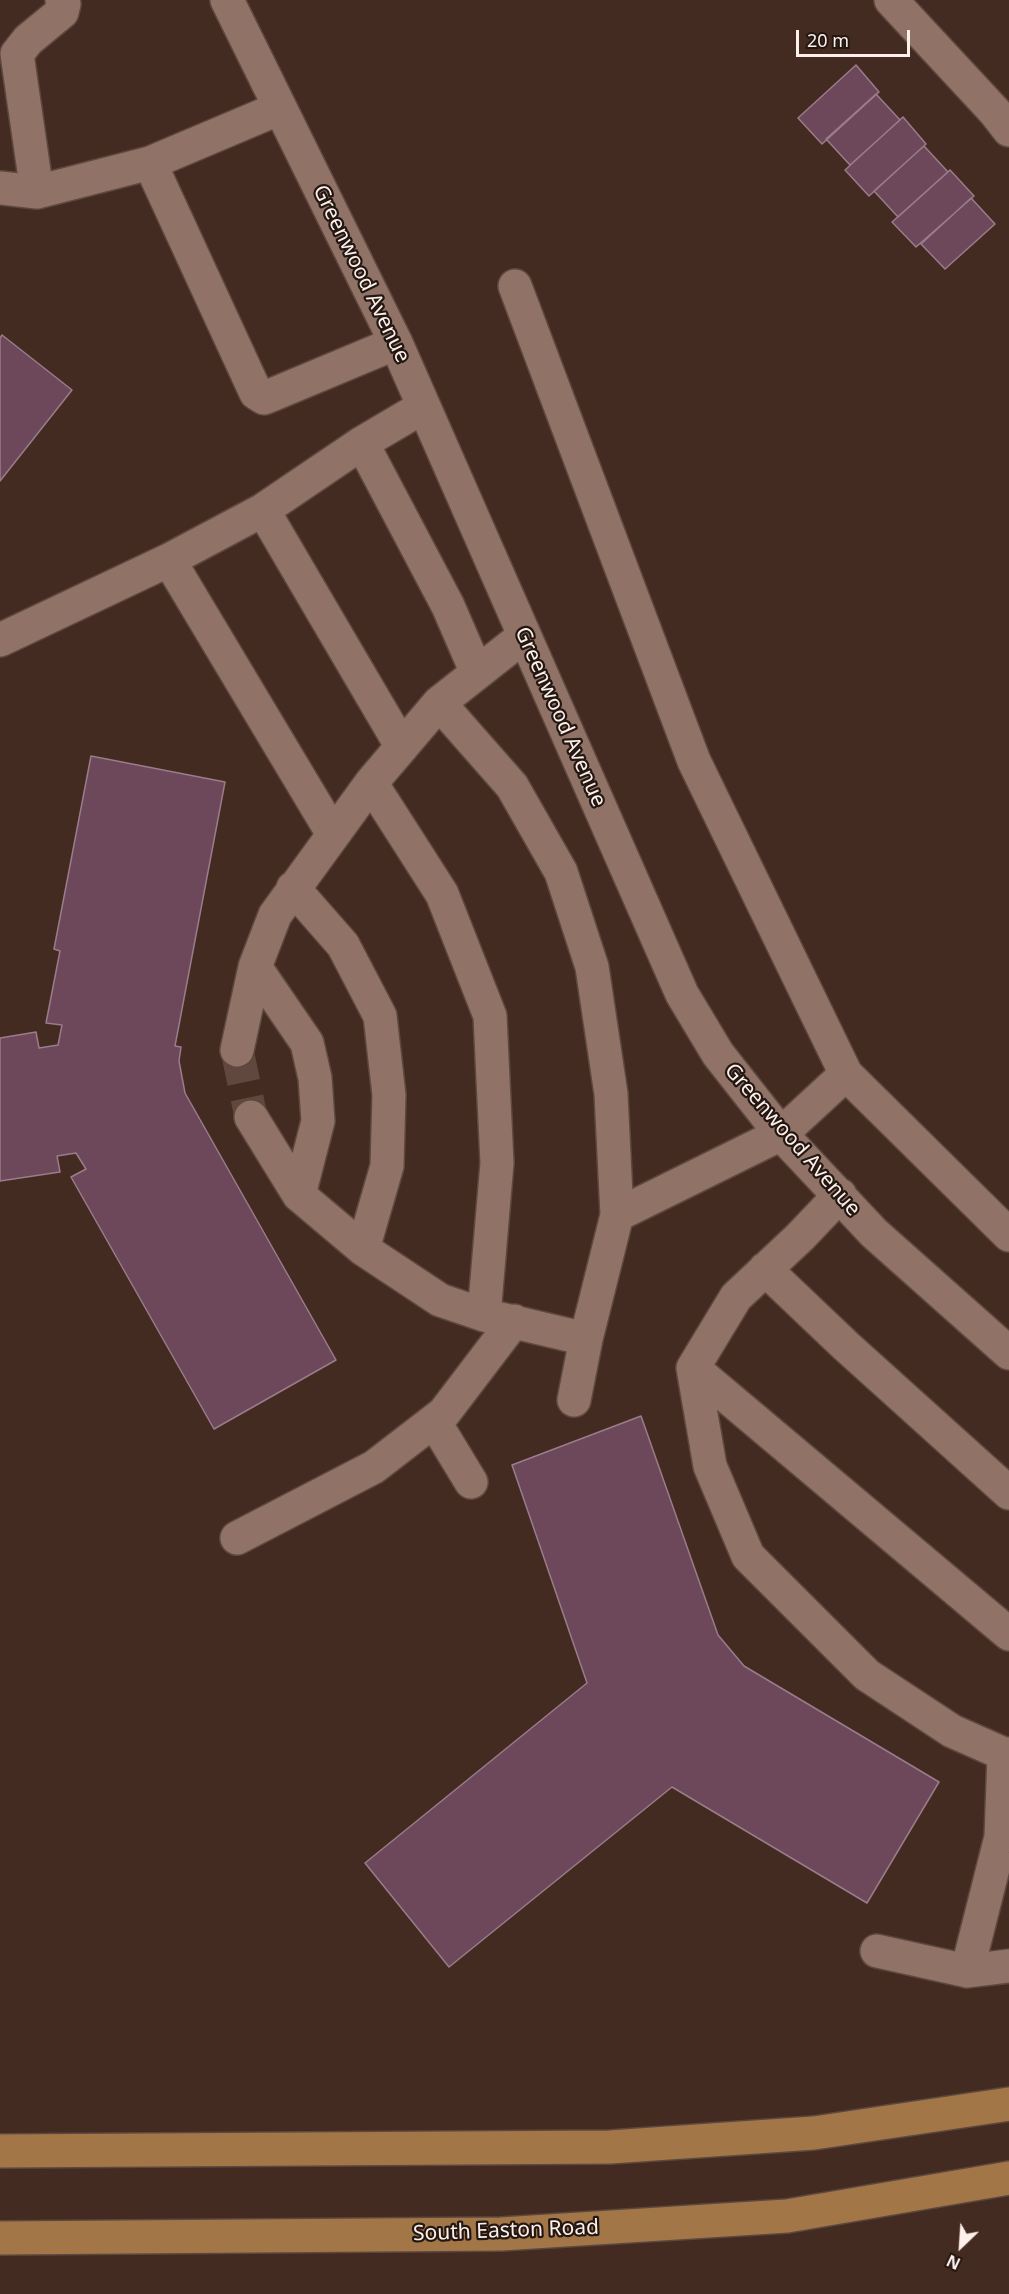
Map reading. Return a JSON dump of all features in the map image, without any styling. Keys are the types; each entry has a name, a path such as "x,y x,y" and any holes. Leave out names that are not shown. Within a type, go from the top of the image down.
{"main road":[{"path":"0,2151 610,2146 814,2133 1009,2104"},
{"name":"South Easton Road","path":"0,2238 513,2233 787,2216 1009,2178"}],"street":[{"path":"37,192 17,54 28,40 62,12 64,4 62,0"},
{"name":"Greenwood Avenue","path":"227,0 396,343 682,994 718,1054 781,1134 874,1233 1009,1353"},
{"path":"891,0 1009,130"},
{"path":"0,188 37,192 150,163 280,108"},
{"path":"150,163 256,393 264,398 396,343"},
{"path":"515,286 694,761 846,1074 1009,1235"},
{"path":"0,640 169,560 262,510 362,443 423,407"},
{"path":"362,443 448,606 477,673"},
{"path":"262,510 402,747"},
{"path":"169,560 333,834"},
{"path":"237,1050 255,967 275,915 293,888 371,783 439,703 524,636"},
{"path":"439,703 512,786 561,872 592,968 611,1094 617,1215 586,1339 574,1400"},
{"path":"237,1538 375,1467 444,1413 499,1318 497,1162 490,1016 442,894 371,783"},
{"path":"293,888 343,945 380,1016 389,1095 387,1166 363,1250"},
{"path":"255,967 307,1043 315,1078 318,1121 299,1195"},
{"path":"617,1215 781,1134 846,1074"},
{"path":"250,1117 299,1195 363,1250 440,1300 499,1318 586,1339"},
{"path":"840,1195 800,1237 736,1297 693,1368 710,1466 748,1556 867,1675 952,1731 1007,1754 1005,1837 967,1971"},
{"path":"765,1269 846,1346 1009,1493"},
{"path":"693,1368 1009,1634"},
{"path":"434,1421 471,1482"},
{"path":"877,1951 967,1971 1009,1966"}],"building":[{"path":"856,65 879,92 822,144 798,118"},
{"path":"876,94 900,120 850,165 826,139"},
{"path":"903,117 926,144 869,196 845,170"},
{"path":"924,146 948,172 898,217 874,191"},
{"path":"950,170 974,196 916,247 892,222"},
{"path":"971,198 995,224 945,269 921,244"},
{"path":"2,335 72,390 0,481 0,338"},
{"path":"91,756 225,782 175,1046 181,1047 179,1061 185,1093 336,1360 214,1429 71,1177 86,1169 76,1153 57,1156 60,1172 0,1181 0,1038 36,1032 39,1048 58,1045 62,1025 46,1023 60,951 54,949"},
{"path":"641,1416 718,1635 744,1666 939,1782 867,1903 672,1787 449,1967 365,1863 587,1683 512,1465"}],"tunnel":[{"path":"237,1050 251,1117"}]}
